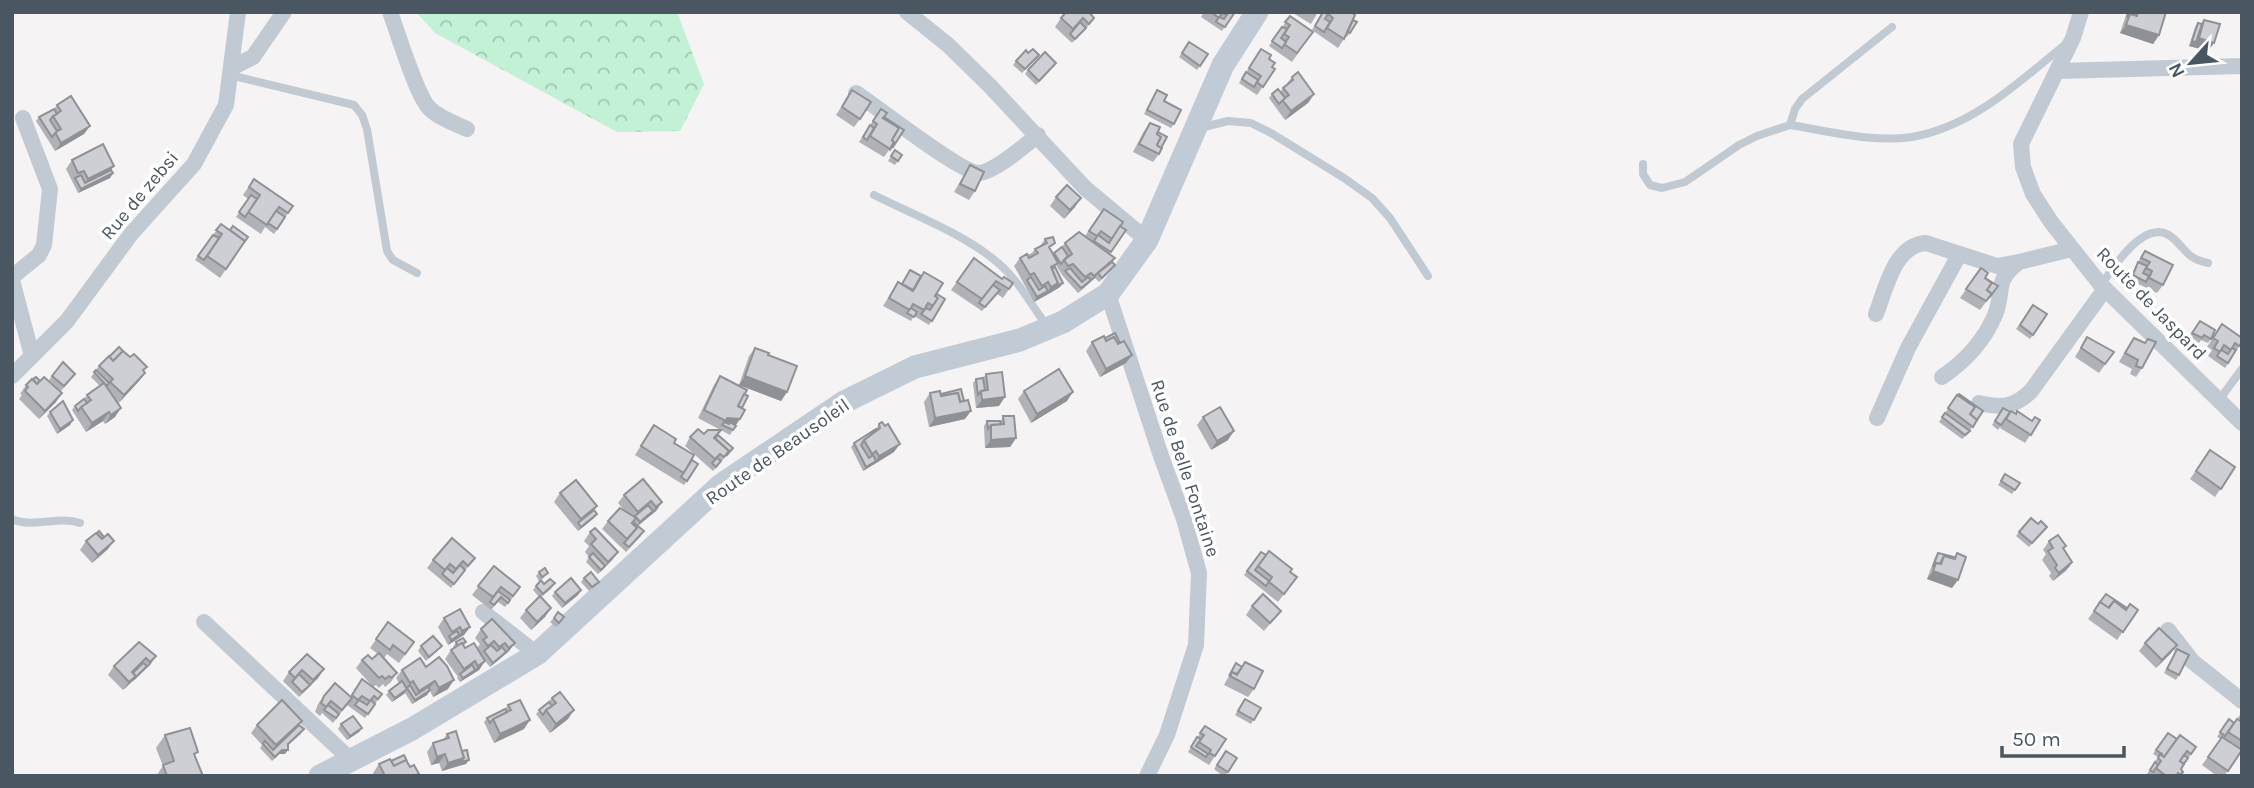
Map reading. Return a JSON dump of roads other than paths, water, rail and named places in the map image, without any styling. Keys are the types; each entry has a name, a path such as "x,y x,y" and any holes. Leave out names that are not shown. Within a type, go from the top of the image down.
{"street":[{"name":"Rue de zebsi","path":"12,376 67,321 131,234 194,164 226,105 238,12"},
{"path":"231,71 253,57 284,12"},
{"path":"390,12 417,87 428,107 443,118 467,129"},
{"path":"907,12 948,45 1038,135 1085,188 1147,240"},
{"name":"Route de Beausoleil","path":"320,776 412,729 537,654 721,485 844,402 915,367 1020,340 1048,328 1108,294 1147,240 1223,65 1257,12"},
{"name":"Route de Jaspard","path":"2081,12 2073,38 2021,144 2023,167 2033,194 2103,287 2242,423"},
{"path":"2058,71 2242,66"},
{"path":"856,93 954,164 972,173 988,171 1038,135"},
{"path":"23,118 50,190 44,245 39,255 12,279 32,356"},
{"path":"1876,314 1899,258 1909,248 1926,243 1997,265 2072,249"},
{"path":"1877,418 1908,348 1959,255"},
{"path":"1942,377 1962,363 1981,339 1996,314 2003,278 2019,262"},
{"path":"1979,403 1998,407 2013,405 2022,400 2103,287"},
{"name":"Rue de Belle Fontaine","path":"1108,294 1184,519 1199,573 1196,645 1167,735 1147,776"},
{"path":"483,612 537,654"},
{"path":"204,622 351,760"},
{"path":"2168,630 2192,661 2242,701"}],"lane":[{"path":"1790,125 1795,109 1808,93 1892,27"},
{"path":"1643,163 1643,174 1650,185 1672,187 1685,182 1758,136 1790,125 1880,138 1912,137 1967,117 2001,96 2073,38"},
{"path":"231,71 355,105 367,129 387,251 393,260 417,273"},
{"path":"1193,130 1228,121 1251,123 1271,133 1371,198 1390,218 1428,276"},
{"path":"873,195 969,243 994,260 1012,276 1048,328"},
{"path":"2103,287 2130,246 2153,233 2162,232 2169,235 2189,257 2208,263"},
{"path":"2218,402 2242,369"},
{"path":"12,519 24,524 67,519 80,523"}]}
